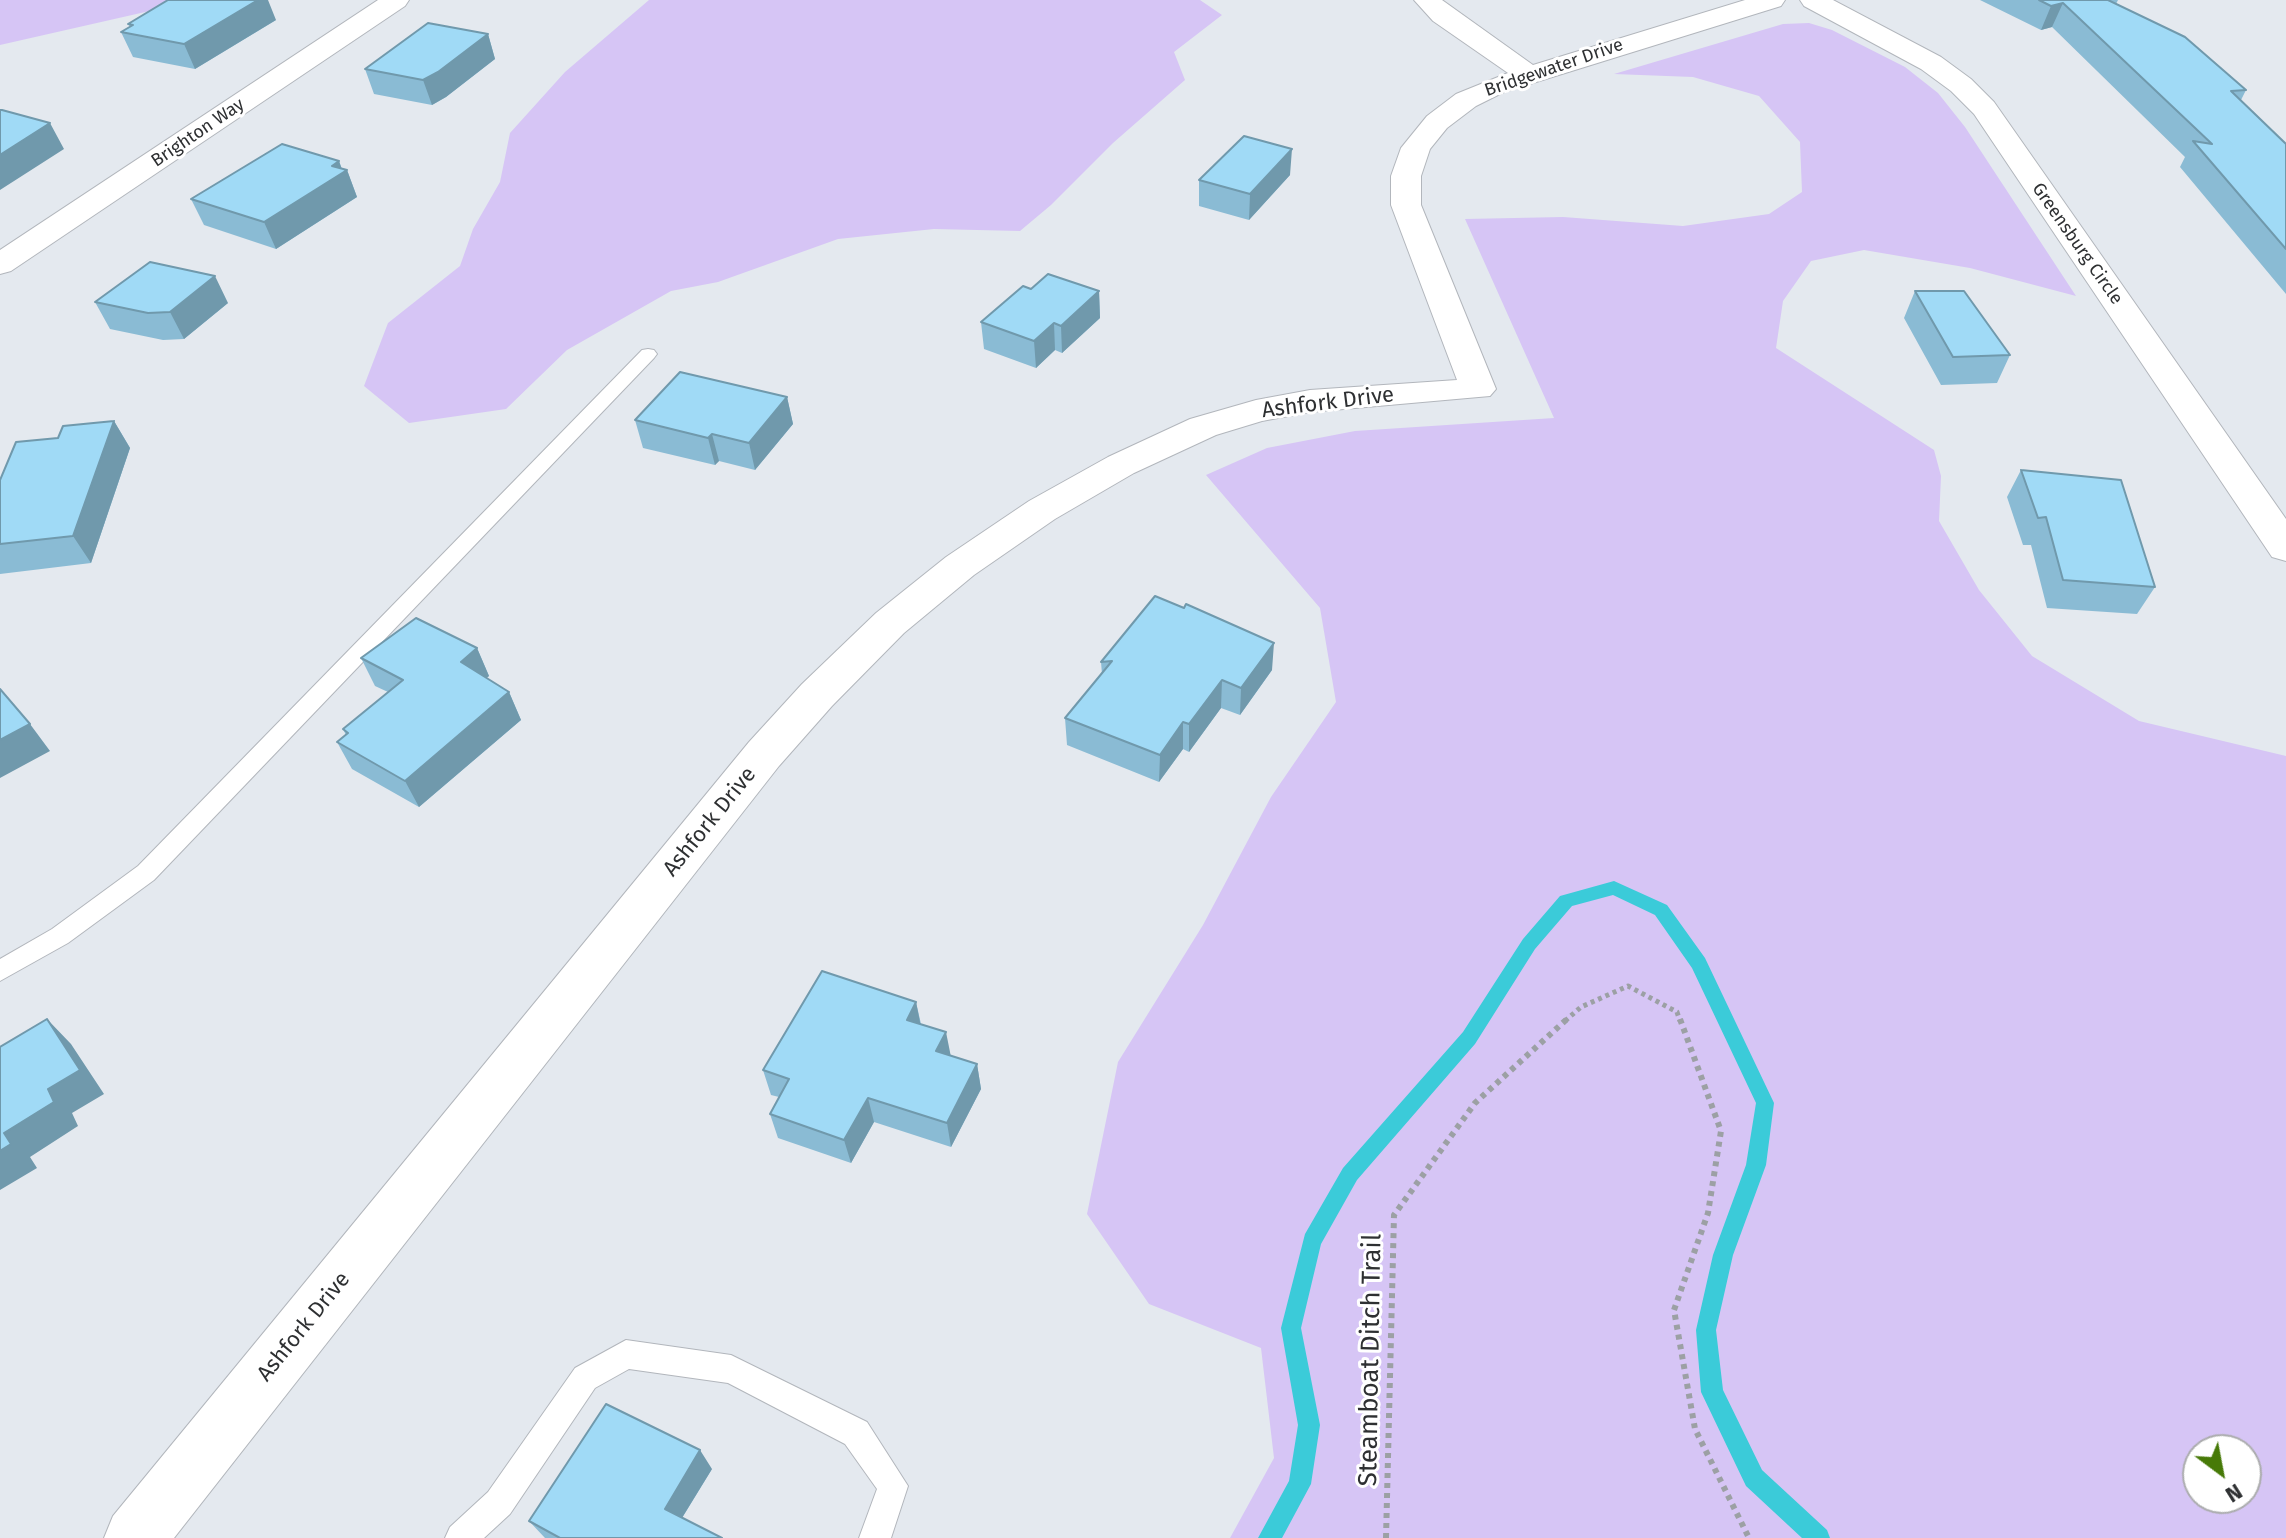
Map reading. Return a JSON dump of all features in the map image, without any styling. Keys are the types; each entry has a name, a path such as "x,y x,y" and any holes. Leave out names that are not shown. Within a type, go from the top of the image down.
{"street":[{"name":"Brighton Way","path":"0,264 396,0"},
{"path":"1427,0 1442,15 1527,73"},
{"name":"Bridgewater Drive","path":"1478,389 1412,228 1406,205 1406,176 1416,148 1437,122 1466,100 1527,73 1772,0"},
{"name":"Greensburg Circle","path":"1813,0 1931,63 1961,85 1984,108 2286,548"},
{"name":"Ashfork Drive","path":"135,1538 764,754 817,695 890,623 960,566 1042,510 1121,465 1203,427 1256,411 1310,401 1478,389"}],"lane":[{"path":"0,971 60,936 146,873 648,354"},
{"path":"461,1538 499,1503 585,1378 626,1354 731,1369 856,1433 893,1486 875,1538"}],"path":[{"name":"Steamboat Ditch Trail","path":"1386,1538 1394,1215 1475,1103 1581,1007 1628,986 1677,1012 1721,1131 1708,1213 1674,1310 1695,1429 1749,1538"}],"shaded area":[{"path":"0,0 198,0 0,45"},
{"path":"649,0 1200,0 1222,15 1174,52 1185,80 1020,231 934,229 838,239 718,282 671,291 567,350 506,409 409,423 364,386 388,323 460,266 473,229 500,182 510,133 565,72"},
{"path":"1809,23 1832,30 1905,67 1938,93 1965,127 2076,296 1970,268 1864,250 1811,261 1783,301 1776,348 1934,450 1941,476 1939,521 1979,590 2032,656 2139,721 2286,756 2286,1538 1230,1538 1274,1458 1261,1348 1149,1304 1087,1214 1118,1062 1203,925 1271,797 1336,702 1320,608 1206,475 1267,448 1355,431 1554,418 1465,219 1563,217 1683,226 1769,214 1802,192 1800,142 1759,96 1693,77 1614,74 1783,24"}],"building":[{"path":"168,0 258,0 184,44 121,32 133,25 128,24"},
{"path":"2039,0 2108,0 2185,37 2246,90 2231,91 2286,144 2286,249 2193,141 2212,144 2063,3 2051,6"},
{"path":"428,23 488,34 423,80 365,69"},
{"path":"2,110 50,123 0,155"},
{"path":"1244,136 1292,149 1250,194 1199,180"},
{"path":"282,144 339,161 332,166 347,170 264,222 191,199"},
{"path":"150,262 215,276 170,312 148,313 95,302"},
{"path":"1048,274 1099,291 1061,326 1054,323 1034,341 981,322 1023,286 1031,289"},
{"path":"1915,291 1964,291 2010,355 1953,357"},
{"path":"680,372 787,397 749,443 712,434 708,438 635,420"},
{"path":"114,421 73,536 0,544 0,480 16,442 58,438 63,426"},
{"path":"2021,470 2121,480 2155,587 2063,580 2046,517 2038,518"},
{"path":"1155,596 1184,608 1186,604 1274,643 1241,688 1222,680 1189,724 1183,722 1160,755 1065,718 1112,661 1101,662"},
{"path":"416,618 477,648 461,662 509,692 405,781 337,742 348,733 343,729 403,680 361,658"},
{"path":"0,689 30,724 0,740"},
{"path":"822,971 916,1002 907,1020 946,1032 936,1051 977,1064 947,1123 868,1098 844,1140 770,1114 789,1079 763,1070"},
{"path":"47,1019 80,1070 48,1089 54,1102 4,1133 11,1144 0,1151 0,1047"},
{"path":"606,1404 700,1450 665,1509 722,1538 560,1538 529,1521"}],"waterway":[{"path":"1269,1538 1300,1484 1309,1425 1291,1328 1312,1241 1350,1174 1469,1038 1529,944 1566,901 1614,888 1661,910 1699,963 1765,1103 1756,1165 1723,1255 1706,1330 1712,1392 1754,1478 1819,1538"}]}
